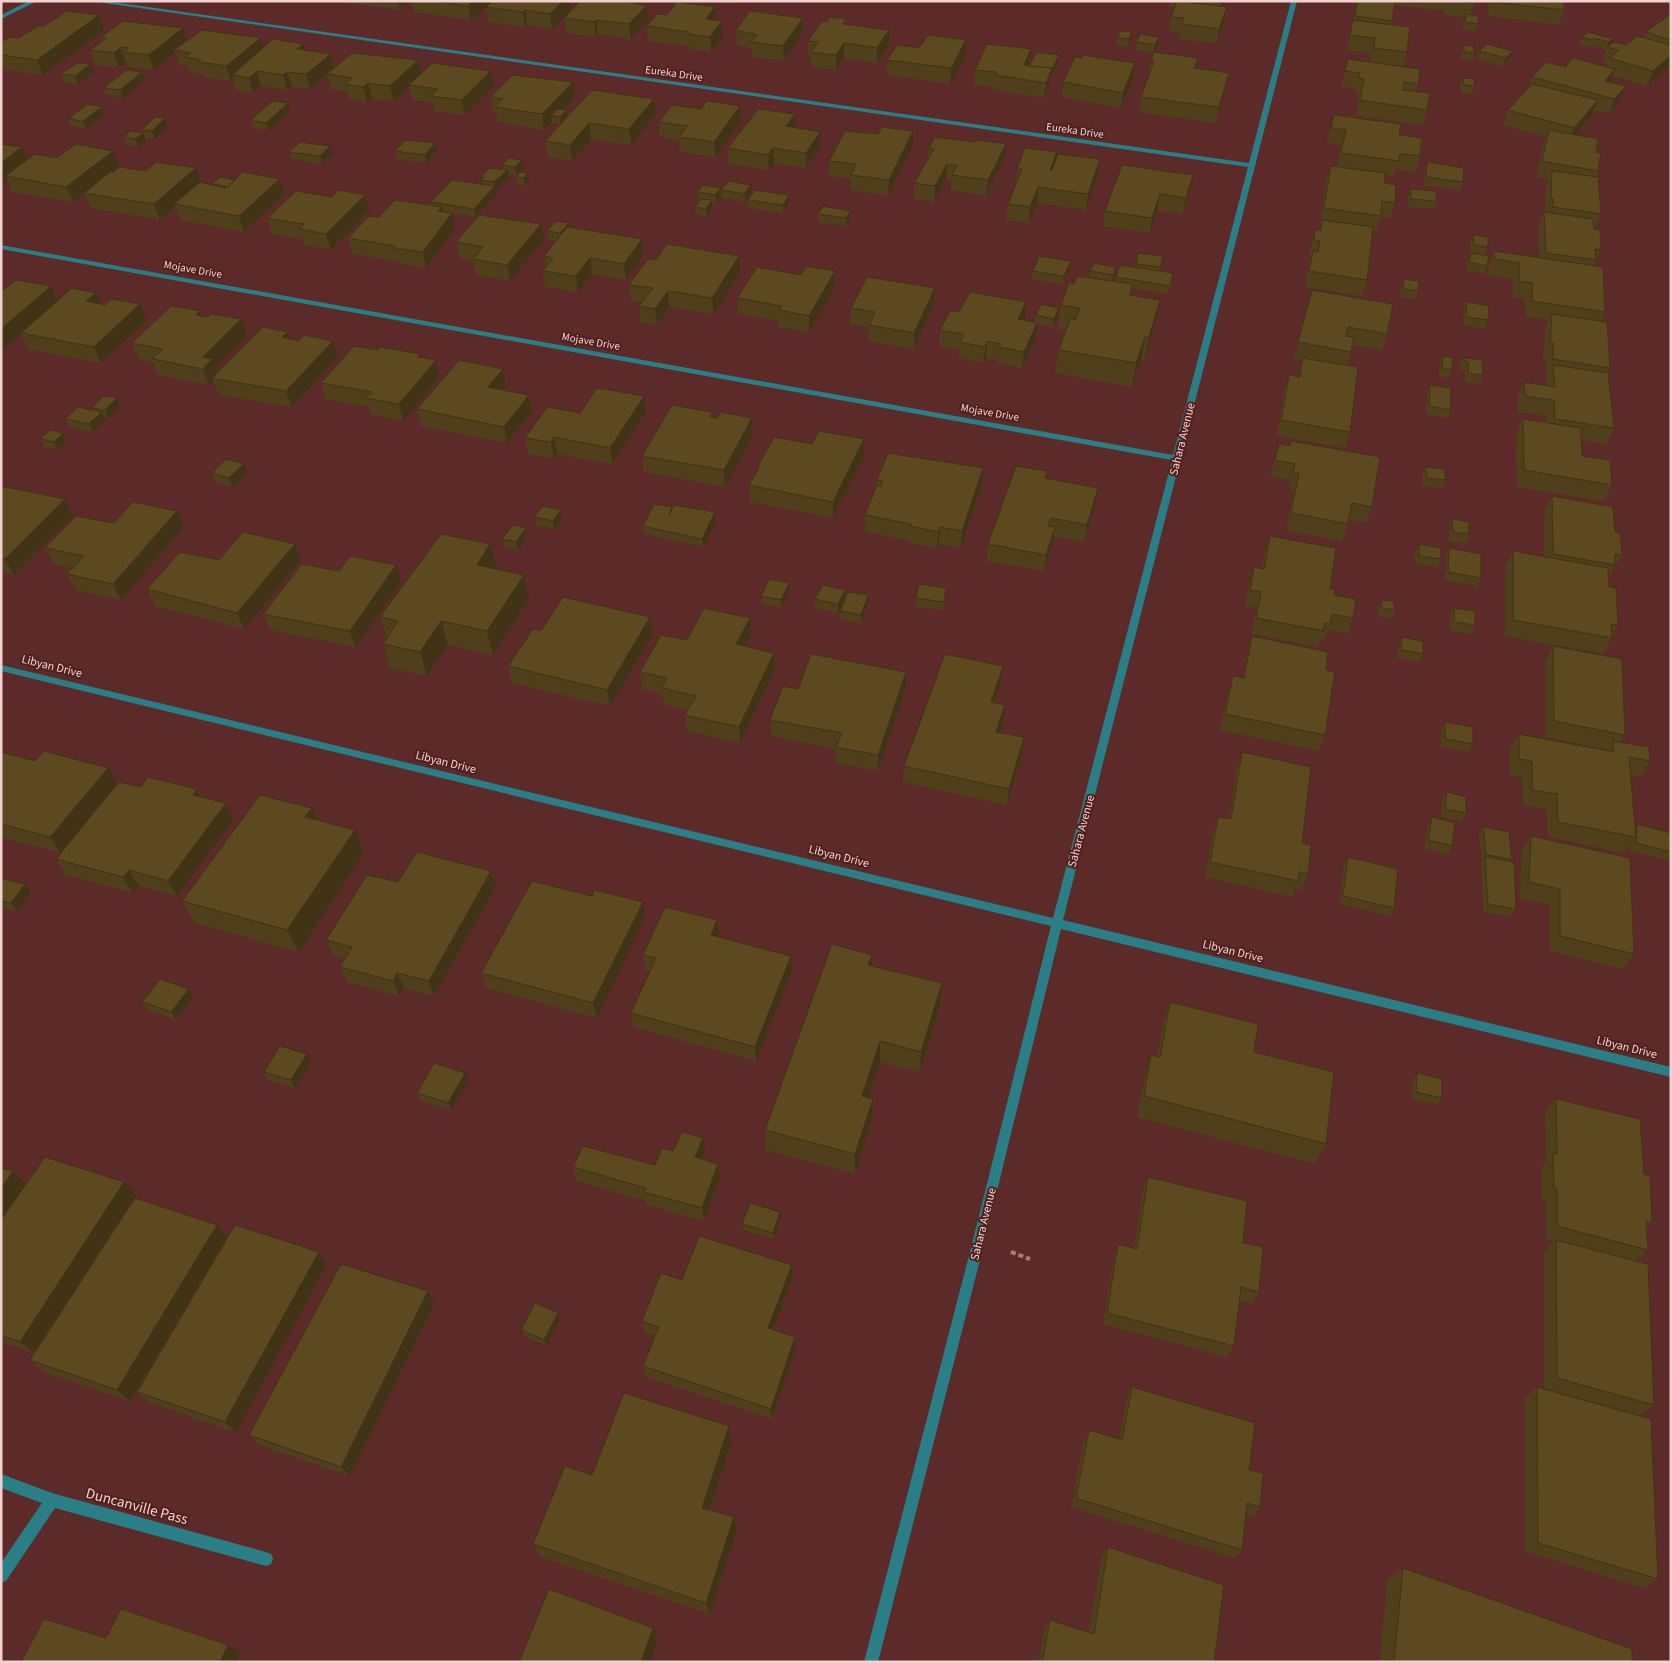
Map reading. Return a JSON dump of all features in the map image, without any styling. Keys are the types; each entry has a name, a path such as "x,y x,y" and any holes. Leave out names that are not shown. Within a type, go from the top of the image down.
{"street":[{"path":"1,17 34,1"},
{"name":"Eureka Drive","path":"93,1 1251,166"},
{"name":"Sahara Avenue","path":"871,1662 980,1240 1057,922 1294,1"},
{"name":"Mojave Drive","path":"1,246 1177,458"},
{"name":"Libyan Drive","path":"1,668 1671,1072"},
{"name":"Duncanville Pass","path":"1,1481 52,1500 266,1559"},
{"path":"1,1576 52,1500"}],"building":[{"path":"436,1 473,1 468,6"},
{"path":"493,1 563,1 550,14 486,7"},
{"path":"580,1 627,1 646,6 629,24 564,18"},
{"path":"1177,1 1227,7 1219,29 1182,24 1184,18 1171,17"},
{"path":"1358,1 1395,1 1392,21 1355,16"},
{"path":"1564,1 1564,10 1493,2"},
{"path":"677,2 715,7 706,19 722,21 710,37 647,26 657,14 667,15"},
{"path":"67,11 99,15 37,60 1,55 1,42 9,37 19,38 38,26 44,26"},
{"path":"750,11 803,18 783,46 751,42 757,35 736,30"},
{"path":"1466,14 1478,16 1478,24 1465,22"},
{"path":"1671,14 1671,40 1646,32"},
{"path":"830,17 846,19 843,24 889,30 877,48 844,43 836,55 811,52 818,42 808,41 822,21 827,22"},
{"path":"1353,20 1410,27 1407,52 1374,48 1375,38 1350,35"},
{"path":"123,21 183,28 149,55 123,52 129,48 120,47 114,53 90,50 106,38 101,37"},
{"path":"202,30 261,38 226,66 199,62 201,60 185,57 191,53 174,50"},
{"path":"1121,31 1132,32 1129,39 1117,38"},
{"path":"1588,32 1613,39 1609,42 1582,37"},
{"path":"1140,34 1159,37 1155,45 1136,42"},
{"path":"928,35 966,40 951,68 887,60 897,45 919,48"},
{"path":"1637,36 1671,45 1671,55 1653,71 1610,58 1619,50 1607,47 1614,42 1626,45"},
{"path":"273,39 303,44 297,49 331,54 306,74 287,72 283,75 257,71 249,78 232,75"},
{"path":"987,44 1031,49 1024,65 1052,68 1046,83 995,75 996,72 975,70"},
{"path":"1487,44 1513,51 1506,58 1479,51"},
{"path":"1464,45 1474,46 1474,53 1464,52"},
{"path":"1037,52 1059,55 1051,71 1052,68 1029,66"},
{"path":"1154,52 1198,58 1194,68 1229,73 1219,107 1141,97 1154,61 1151,61"},
{"path":"352,53 418,60 390,86 368,83 363,87 345,84 352,78 327,74"},
{"path":"1083,55 1135,63 1123,93 1063,82 1075,57 1082,58"},
{"path":"1573,58 1615,69 1605,81 1626,86 1615,99 1532,77 1546,62 1565,67"},
{"path":"1348,59 1420,69 1418,84 1404,82 1403,90 1430,93 1427,110 1360,100 1364,79 1359,78 1360,73 1345,71"},
{"path":"77,63 91,64 75,76 61,74"},
{"path":"432,63 491,71 462,100 431,96 438,89 409,85"},
{"path":"126,70 142,72 120,90 104,88"},
{"path":"513,75 573,82 542,114 495,107 503,99 491,97"},
{"path":"1463,78 1474,79 1475,86 1464,85"},
{"path":"1532,84 1598,100 1574,128 1508,110"},
{"path":"592,90 654,99 629,129 589,123 570,145 545,141"},
{"path":"272,101 288,103 266,123 251,120"},
{"path":"707,101 740,106 714,142 679,137 687,126 659,122 672,105 701,109"},
{"path":"87,104 102,107 83,121 68,119"},
{"path":"558,109 567,110 560,117 551,115"},
{"path":"758,109 795,114 786,126 820,132 806,153 773,148 768,155 728,148"},
{"path":"1334,115 1401,124 1399,135 1422,138 1420,156 1400,154 1399,161 1341,153 1346,130 1331,128"},
{"path":"155,117 165,118 152,131 142,130"},
{"path":"882,127 913,131 889,180 851,175 856,164 829,161 845,131 878,134"},
{"path":"1549,130 1598,139 1596,152 1601,153 1598,171 1542,161"},
{"path":"131,131 143,133 135,139 123,137"},
{"path":"935,137 1006,144 988,180 952,175 957,165 947,164 935,186 914,183 934,149 929,148"},
{"path":"405,140 435,143 425,155 395,151"},
{"path":"300,142 330,146 320,156 289,152"},
{"path":"1,144 22,147 1,163"},
{"path":"76,144 113,151 66,187 5,176 35,154 57,158"},
{"path":"1025,148 1057,152 1050,170 1052,170 1058,154 1100,159 1088,194 1038,187 1030,207 1008,204 1022,169 1017,168"},
{"path":"509,158 522,160 515,167 502,165"},
{"path":"156,162 196,168 154,204 84,193 110,172 114,172 120,167 145,171"},
{"path":"1427,162 1464,168 1463,182 1426,177"},
{"path":"1122,165 1193,175 1186,198 1160,194 1152,218 1105,211"},
{"path":"1331,166 1385,173 1384,183 1396,185 1395,203 1382,201 1381,216 1324,208"},
{"path":"490,168 508,170 494,182 481,180 484,177 481,177"},
{"path":"1552,171 1598,177 1601,214 1553,207 1553,198 1551,198"},
{"path":"243,172 280,179 239,216 174,204 200,182 226,188"},
{"path":"520,172 528,173 524,178 516,177"},
{"path":"220,177 235,180 227,187 212,184"},
{"path":"452,180 495,186 474,209 431,202"},
{"path":"728,181 751,185 744,194 721,190"},
{"path":"703,185 721,188 715,195 698,192"},
{"path":"1410,189 1436,191 1437,201 1411,199"},
{"path":"339,190 365,195 326,234 299,229 304,224 267,218 296,191 332,197"},
{"path":"755,190 789,195 783,205 748,200"},
{"path":"701,199 712,200 706,209 695,207"},
{"path":"395,200 442,207 438,211 452,213 423,252 348,238 369,216 379,217"},
{"path":"823,206 851,211 846,218 818,214"},
{"path":"1544,212 1593,219 1594,229 1600,230 1601,250 1595,249 1596,260 1546,253"},
{"path":"479,215 541,224 507,265 473,259 483,247 456,242"},
{"path":"1322,220 1373,227 1367,280 1309,271 1313,251 1318,252 1320,241 1314,240 1315,230 1321,230"},
{"path":"556,221 569,223 560,233 547,231"},
{"path":"567,227 642,239 624,264 590,258 576,276 543,271 553,258 544,256"},
{"path":"1473,235 1488,237 1488,247 1474,245"},
{"path":"667,244 739,256 712,298 668,291 655,309 639,306 653,288 629,285 648,259 656,260"},
{"path":"1494,251 1603,267 1605,312 1532,301 1532,283 1519,281 1519,263 1494,259"},
{"path":"1138,253 1163,256 1160,267 1136,264"},
{"path":"1471,253 1489,256 1487,266 1469,262"},
{"path":"1039,256 1071,261 1064,276 1033,271"},
{"path":"1094,263 1115,267 1113,275 1090,271"},
{"path":"1120,265 1173,273 1170,286 1116,277"},
{"path":"807,266 835,271 809,316 779,310 782,306 737,298 757,267 801,275"},
{"path":"1077,276 1133,284 1129,295 1160,300 1149,337 1145,337 1136,363 1059,350 1070,319 1075,320 1080,308 1061,305 1069,283 1074,284"},
{"path":"867,277 935,288 914,333 869,325 875,312 851,308"},
{"path":"1404,279 1419,281 1418,291 1403,289"},
{"path":"16,280 51,286 1,329 1,291"},
{"path":"72,288 96,293 86,301 105,305 111,299 140,304 94,347 21,333"},
{"path":"1312,290 1393,304 1387,334 1348,327 1346,336 1354,337 1351,352 1298,342"},
{"path":"970,292 1026,302 1018,319 1037,323 1024,352 999,347 1001,344 987,341 985,347 960,342 964,334 940,330 950,311 959,312"},
{"path":"1467,302 1489,306 1488,320 1466,317"},
{"path":"1041,304 1059,308 1054,319 1036,315"},
{"path":"171,306 200,311 196,315 208,317 211,314 241,319 203,357 212,359 203,369 152,359 163,349 132,343"},
{"path":"1552,314 1607,322 1610,368 1553,359 1553,343 1550,342"},
{"path":"263,327 288,332 282,337 299,341 304,335 333,341 286,391 212,378"},
{"path":"354,346 377,350 380,347 420,354 418,357 436,360 399,404 366,398 372,392 321,383"},
{"path":"1443,356 1453,358 1452,370 1442,368"},
{"path":"1303,358 1358,367 1350,432 1281,420 1289,375 1300,377"},
{"path":"1463,358 1482,360 1483,375 1468,373 1468,362 1464,361"},
{"path":"459,360 503,369 488,387 529,395 504,427 417,409"},
{"path":"1553,365 1608,373 1614,428 1555,419 1554,400 1525,396 1524,382 1555,387"},
{"path":"1430,385 1451,388 1450,410 1429,406"},
{"path":"597,388 644,396 610,448 554,437 551,442 525,438 547,407 580,413"},
{"path":"104,396 117,398 105,410 92,408"},
{"path":"672,405 712,412 710,417 717,418 720,412 752,418 724,470 642,456"},
{"path":"78,407 102,412 89,424 65,419"},
{"path":"1523,419 1581,428 1582,456 1610,460 1612,485 1524,470"},
{"path":"50,430 63,433 54,442 40,439"},
{"path":"819,431 864,439 833,502 749,485 774,437 812,444"},
{"path":"1291,441 1380,457 1372,507 1352,503 1348,524 1291,513 1299,473 1293,472 1295,464 1275,460 1279,444 1290,446"},
{"path":"888,453 983,468 962,531 940,527 938,532 910,526 911,524 865,515 877,485 881,486 883,481 877,480"},
{"path":"226,459 244,464 229,478 212,473"},
{"path":"1016,466 1047,471 1045,478 1098,488 1087,525 1051,518 1048,526 1055,527 1046,555 988,544"},
{"path":"1425,467 1444,469 1446,480 1427,478"},
{"path":"1,486 65,499 5,559 1,558"},
{"path":"1552,496 1613,507 1615,532 1620,533 1622,555 1615,554 1615,565 1553,554"},
{"path":"133,502 177,511 113,584 67,574 84,556 45,548 76,516 114,523"},
{"path":"654,504 672,507 669,515 674,505 715,512 702,539 643,526"},
{"path":"543,506 561,510 553,521 534,517"},
{"path":"1452,519 1469,522 1469,534 1453,532"},
{"path":"513,525 526,528 516,542 502,539"},
{"path":"243,532 295,544 237,613 147,589 180,552 219,560"},
{"path":"441,534 490,544 477,565 524,575 487,631 441,621 420,652 383,644 398,621 380,617"},
{"path":"1270,536 1336,548 1330,589 1335,589 1334,595 1356,599 1353,618 1332,614 1330,624 1325,623 1323,631 1256,618 1261,592 1250,590 1254,567 1264,569"},
{"path":"1419,544 1441,548 1441,559 1419,556"},
{"path":"1449,548 1481,554 1481,578 1448,572"},
{"path":"1513,551 1608,568 1609,587 1616,588 1618,625 1611,624 1612,638 1513,620"},
{"path":"350,556 396,565 350,631 263,614 302,564 339,571"},
{"path":"769,579 789,583 781,600 761,596"},
{"path":"919,584 946,588 944,602 916,598"},
{"path":"823,585 845,590 838,604 815,599"},
{"path":"848,592 868,595 861,615 840,611"},
{"path":"563,597 650,617 607,690 508,666 533,629 541,631"},
{"path":"1381,600 1393,601 1395,610 1382,608"},
{"path":"704,608 750,618 736,644 774,653 739,727 685,715 696,696 662,688 667,678 640,672 661,635 687,640"},
{"path":"1454,608 1475,611 1475,625 1454,622"},
{"path":"1252,636 1328,652 1326,670 1335,672 1325,735 1225,714 1233,676 1244,678"},
{"path":"1402,637 1423,641 1423,654 1401,650"},
{"path":"1553,646 1622,659 1625,735 1554,721"},
{"path":"811,654 906,672 878,755 836,747 842,733 770,720 783,686 798,689"},
{"path":"945,654 1003,666 991,702 1005,705 996,732 1024,737 1009,789 904,766"},
{"path":"1445,722 1473,727 1473,744 1445,739"},
{"path":"1519,734 1614,752 1613,741 1649,747 1650,761 1629,757 1636,837 1558,822 1557,794 1532,790 1532,761 1519,759"},
{"path":"44,751 108,768 50,837 1,824 1,752 35,761"},
{"path":"1242,752 1311,767 1302,843 1311,845 1308,874 1299,872 1298,881 1210,862 1218,817 1231,819"},
{"path":"148,777 197,789 193,795 226,803 168,881 129,870 123,877 56,859 119,782 141,787"},
{"path":"1447,792 1466,797 1466,813 1445,809"},
{"path":"260,795 312,808 305,817 355,830 287,930 182,901"},
{"path":"1432,817 1455,823 1452,846 1428,840"},
{"path":"1637,824 1671,833 1671,852 1636,843"},
{"path":"1483,827 1509,832 1512,859 1486,855"},
{"path":"1531,836 1630,858 1634,954 1560,936 1560,889 1529,882"},
{"path":"417,852 491,871 429,981 397,973 393,981 340,967 352,947 326,940 367,875 398,882"},
{"path":"1348,857 1398,869 1394,908 1343,896"},
{"path":"1485,857 1514,862 1516,909 1488,904"},
{"path":"4,879 25,884 11,903 1,901 1,882"},
{"path":"532,881 592,896 594,890 643,902 593,1003 481,973"},
{"path":"665,907 717,920 711,935 791,956 755,1047 631,1013 656,958 643,955"},
{"path":"832,944 872,955 868,965 942,983 921,1052 880,1041 862,1096 873,1099 855,1154 765,1130"},
{"path":"160,979 189,989 171,1012 142,1002"},
{"path":"1170,1002 1258,1024 1254,1052 1334,1072 1326,1144 1144,1096 1151,1055 1160,1057"},
{"path":"280,1046 307,1054 291,1080 264,1072"},
{"path":"434,1063 465,1073 448,1103 417,1093"},
{"path":"1417,1073 1442,1079 1442,1098 1416,1092"},
{"path":"1556,1099 1640,1119 1644,1174 1650,1176 1652,1223 1646,1221 1648,1250 1557,1226 1557,1189 1554,1188 1553,1153 1557,1154"},
{"path":"682,1132 703,1138 695,1157 718,1164 702,1208 644,1192 646,1188 573,1167 583,1146 655,1165 662,1148 673,1151"},
{"path":"45,1157 124,1182 20,1342 1,1335 1,1220"},
{"path":"1,1168 13,1171 1,1189"},
{"path":"1148,1177 1247,1201 1243,1243 1263,1247 1259,1292 1241,1287 1234,1346 1107,1313 1118,1244 1137,1249"},
{"path":"135,1198 217,1225 117,1390 30,1360"},
{"path":"750,1203 780,1212 773,1233 742,1224"},
{"path":"235,1225 319,1252 225,1422 137,1392"},
{"path":"699,1236 792,1265 768,1328 795,1337 771,1409 643,1366 659,1327 642,1321 661,1273 682,1280"},
{"path":"1556,1240 1648,1264 1654,1405 1557,1378"},
{"path":"341,1264 428,1291 341,1467 249,1435"},
{"path":"535,1303 558,1313 544,1340 521,1330"},
{"path":"1132,1387 1255,1423 1249,1470 1263,1473 1260,1507 1247,1503 1242,1550 1076,1498 1089,1430 1122,1440"},
{"path":"1537,1387 1651,1419 1658,1579 1538,1543"},
{"path":"624,1393 729,1426 702,1508 734,1517 706,1603 533,1544 565,1466 592,1475"},
{"path":"1108,1547 1224,1585 1214,1662 1042,1662 1050,1620 1094,1634"},
{"path":"1403,1568 1632,1649 1632,1662 1394,1662"},
{"path":"549,1589 653,1628 641,1662 519,1662"},
{"path":"121,1609 228,1645 220,1662 21,1662 44,1619 106,1638"}]}
